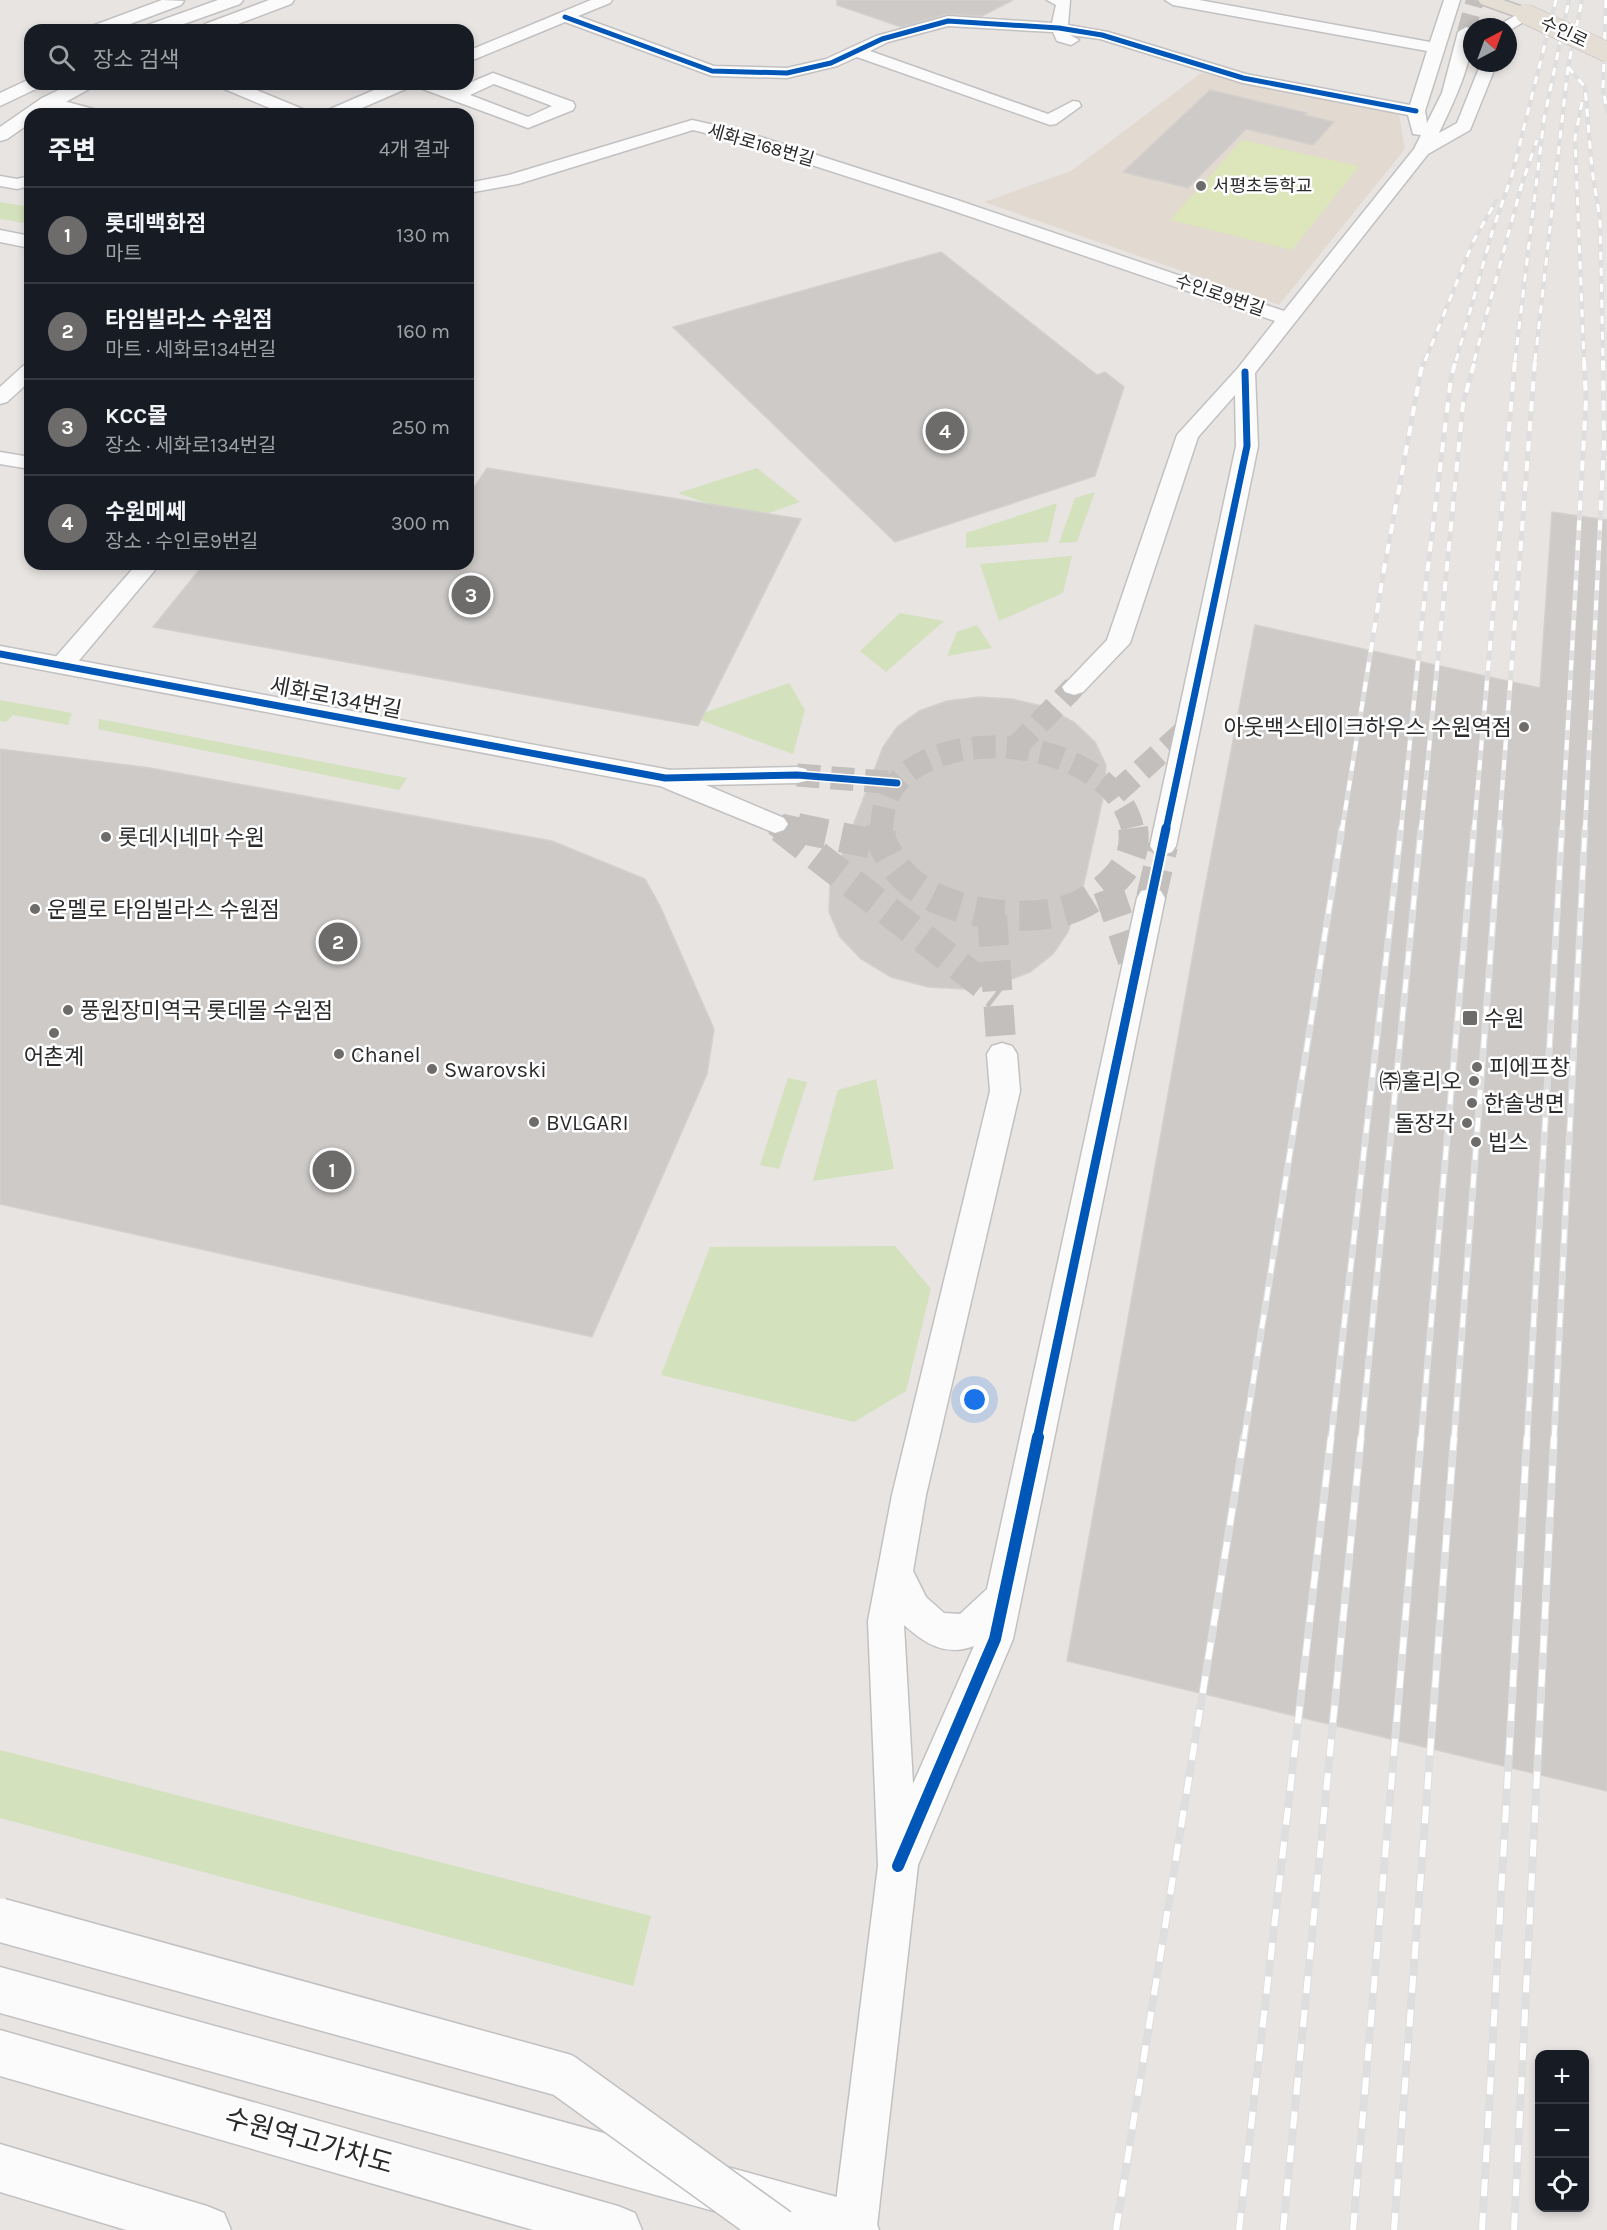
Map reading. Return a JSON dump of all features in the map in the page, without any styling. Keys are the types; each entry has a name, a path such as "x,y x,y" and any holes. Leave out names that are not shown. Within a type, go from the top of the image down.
{"main road":[{"path":"168,24 234,0"},
{"path":"222,24 285,0"},
{"name":"수인로","path":"1487,0 1528,5 1607,37"},
{"path":"113,24 170,1"},
{"name":"수인로","path":"1528,5 1607,52"},
{"path":"0,100 24,88"},
{"path":"40,108 73,90"},
{"path":"0,135 24,119"},
{"name":"세화로134번길","path":"0,654 664,778"},
{"path":"0,1920 563,2075 778,2230"},
{"path":"0,1990 855,2228"},
{"name":"수원역고가차도","path":"0,2052 618,2230"},
{"path":"0,2168 207,2230"}],"street":[{"path":"474,55 604,0"},
{"path":"1056,0 1064,2 1059,28 1063,38 1151,67 1185,70"},
{"path":"1173,0 1437,48"},
{"path":"1422,150 1416,111 1452,0"},
{"path":"1514,18 1528,5"},
{"path":"565,17 712,71 787,74 831,63 882,39 948,21 1059,28 1102,35 1243,78 1416,111"},
{"path":"882,39 914,50"},
{"path":"1422,150 1450,93 1463,43"},
{"path":"856,51 1050,120 1073,106 1052,99"},
{"name":"수인로9번길","path":"948,203 1289,319 1422,150 1464,126 1485,72"},
{"path":"443,90 528,123 567,106 494,78 474,87"},
{"path":"242,90 285,108"},
{"path":"348,108 388,90"},
{"path":"457,95 468,90"},
{"path":"49,102 70,108"},
{"name":"세화로168번길","path":"474,188 512,180 692,125 750,140 948,203"},
{"path":"0,181 17,184 24,182"},
{"path":"0,236 24,241"},
{"path":"1074,687 1118,643 1188,435 1289,319"},
{"path":"1163,846 1231,438 1245,372"},
{"path":"0,398 24,376"},
{"path":"1188,435 1201,431 1231,438"},
{"path":"0,458 24,462"},
{"path":"62,665 144,570"},
{"path":"664,778 797,775"},
{"path":"664,778 775,824"},
{"path":"898,1866 995,1639 1151,898"},
{"path":"855,2228 898,1866 886,1621 909,1495 1005,1091 1002,1054"},
{"path":"895,1570 913,1609 936,1630 965,1632 980,1622 1003,1598"}],"shaded area":[{"name":"서평초등학교","path":"1201,73 1399,114 1405,149 1279,305 984,202 1071,171"}],"green space":[{"path":"1242,140 1359,166 1292,250 1170,220"},
{"path":"0,202 24,206 24,223 0,219"},
{"path":"757,468 800,502 752,519 678,493"},
{"path":"1095,492 1077,542 1059,543 1075,498"},
{"path":"1057,503 1048,542 966,548 966,533"},
{"path":"1072,556 1063,593 999,621 980,564"},
{"path":"900,613 944,621 886,672 860,651"},
{"path":"977,625 992,648 947,656 957,632"},
{"path":"789,683 805,710 793,754 692,717"},
{"path":"0,700 72,713 68,725 13,715 6,722 0,721"},
{"path":"99,719 407,778 399,790 98,729"},
{"path":"788,1078 807,1082 779,1169 760,1165"},
{"path":"876,1079 894,1169 813,1181 838,1090"},
{"path":"895,1246 931,1289 906,1391 854,1422 661,1375 710,1247"},
{"path":"0,1750 651,1916 633,1986 0,1818"}],"building":[{"path":"837,0 1013,0 982,16 947,14 901,27 837,5"},
{"name":"서평초등학교","path":"1210,90 1307,113 1305,115 1334,122 1313,145 1246,129 1188,188 1123,172"},
{"path":"941,252 1097,375 1105,372 1124,387 1095,476 895,542 673,327"},
{"path":"487,468 801,519 698,726 153,627 199,570 474,570 474,487"},
{"path":"1552,512 1607,520 1607,1791 1067,1661 1201,909 1255,625 1540,688"},
{"path":"979,697 1012,699 1046,707 1074,722 1095,742 1106,765 1105,789 1084,883 1068,932 1053,954 1030,972 999,984 964,989 928,987 891,977 861,959 840,937 829,912 830,886 883,747 897,727 919,711 947,701"},
{"path":"0,749 150,768 552,841 645,879 660,906 714,1029 707,1074 592,1337 0,1204"}],"tunnel":[{"path":"1470,18 1475,0"},
{"path":"1015,748 1074,687"},
{"path":"1116,793 1188,728"},
{"path":"881,830 888,796 894,786 918,765 951,752 988,747 1026,750 1063,759 1095,776 1120,800 1133,830"},
{"path":"797,775 897,783"},
{"path":"775,824 783,830"},
{"path":"781,825 804,830"},
{"path":"781,828 998,996"},
{"path":"797,828 883,846"},
{"path":"881,830 881,839 888,854 901,873 918,888 939,900 963,908 1013,916 1059,912 1076,907 1104,889 1116,878 1128,861 1134,843 1133,828"},
{"path":"1151,898 1163,846"},
{"path":"1108,889 1136,970"},
{"path":"992,916 998,996"},
{"path":"998,996 1002,1054"}],"railway":[{"path":"1456,361 1493,229 1512,175 1556,0"},
{"path":"1515,361 1544,119 1569,0"},
{"path":"1568,67 1582,0"},
{"path":"1606,0 1603,88 1607,111"},
{"path":"1535,361 1568,67"},
{"path":"1568,67 1585,87 1592,170 1600,219 1603,361"},
{"path":"1582,102 1575,138 1584,361"},
{"path":"1474,361 1521,187 1537,140"},
{"path":"1425,361 1473,242 1496,201"},
{"path":"1342,830 1383,575 1421,370 1425,360"},
{"path":"1401,830 1426,583 1451,378 1456,360"},
{"path":"1421,830 1463,404 1475,360"},
{"path":"1474,830 1515,360"},
{"path":"1499,830 1535,360"},
{"path":"1562,830 1586,400 1584,360"},
{"path":"1585,830 1604,444 1603,360"},
{"path":"1244,1439 1342,828"},
{"path":"1331,1439 1401,828"},
{"path":"1361,1439 1421,828"},
{"path":"1421,1439 1474,828"},
{"path":"1454,1439 1500,828"},
{"path":"1527,1439 1562,828"},
{"path":"1554,1439 1585,828"},
{"path":"1116,2230 1244,1437"},
{"path":"1239,2230 1331,1437"},
{"path":"1283,2230 1361,1437"},
{"path":"1353,2230 1421,1437"},
{"path":"1394,2230 1454,1437"},
{"path":"1482,2230 1527,1437"},
{"path":"1514,2230 1554,1437"}],"cycle path":[{"path":"565,17 712,71 787,73 831,63 882,39 948,21 1059,28 1102,35 1243,78 1416,111"},
{"path":"898,1866 995,1639 1247,446 1245,372"},
{"path":"0,654 665,778 797,775 897,783"}],"place":[{"name":"서평초등학교","path":"1201,186"},
{"name":"수원메쎄","path":"945,431"},
{"name":"KCC몰","path":"471,595"},
{"name":"아웃백스테이크하우스 수원역점","path":"1524,727"},
{"name":"롯데시네마 수원","path":"106,837"},
{"name":"운멜로 타임빌라스 수원점","path":"35,909"},
{"name":"타임빌라스 수원점","path":"338,942"},
{"name":"풍원장미역국 롯데몰 수원점","path":"68,1010"},
{"name":"수원","path":"1470,1018"},
{"name":"어촌계","path":"54,1033"},
{"name":"Chanel","path":"339,1054"},
{"name":"피에프창","path":"1477,1067"},
{"name":"Swarovski","path":"432,1069"},
{"name":"㈜훌리오","path":"1474,1081"},
{"name":"한솔냉면","path":"1472,1103"},
{"name":"BVLGARI","path":"534,1122"},
{"name":"돌장각","path":"1467,1123"},
{"name":"빕스","path":"1476,1142"},
{"name":"롯데백화점","path":"332,1170"}]}
